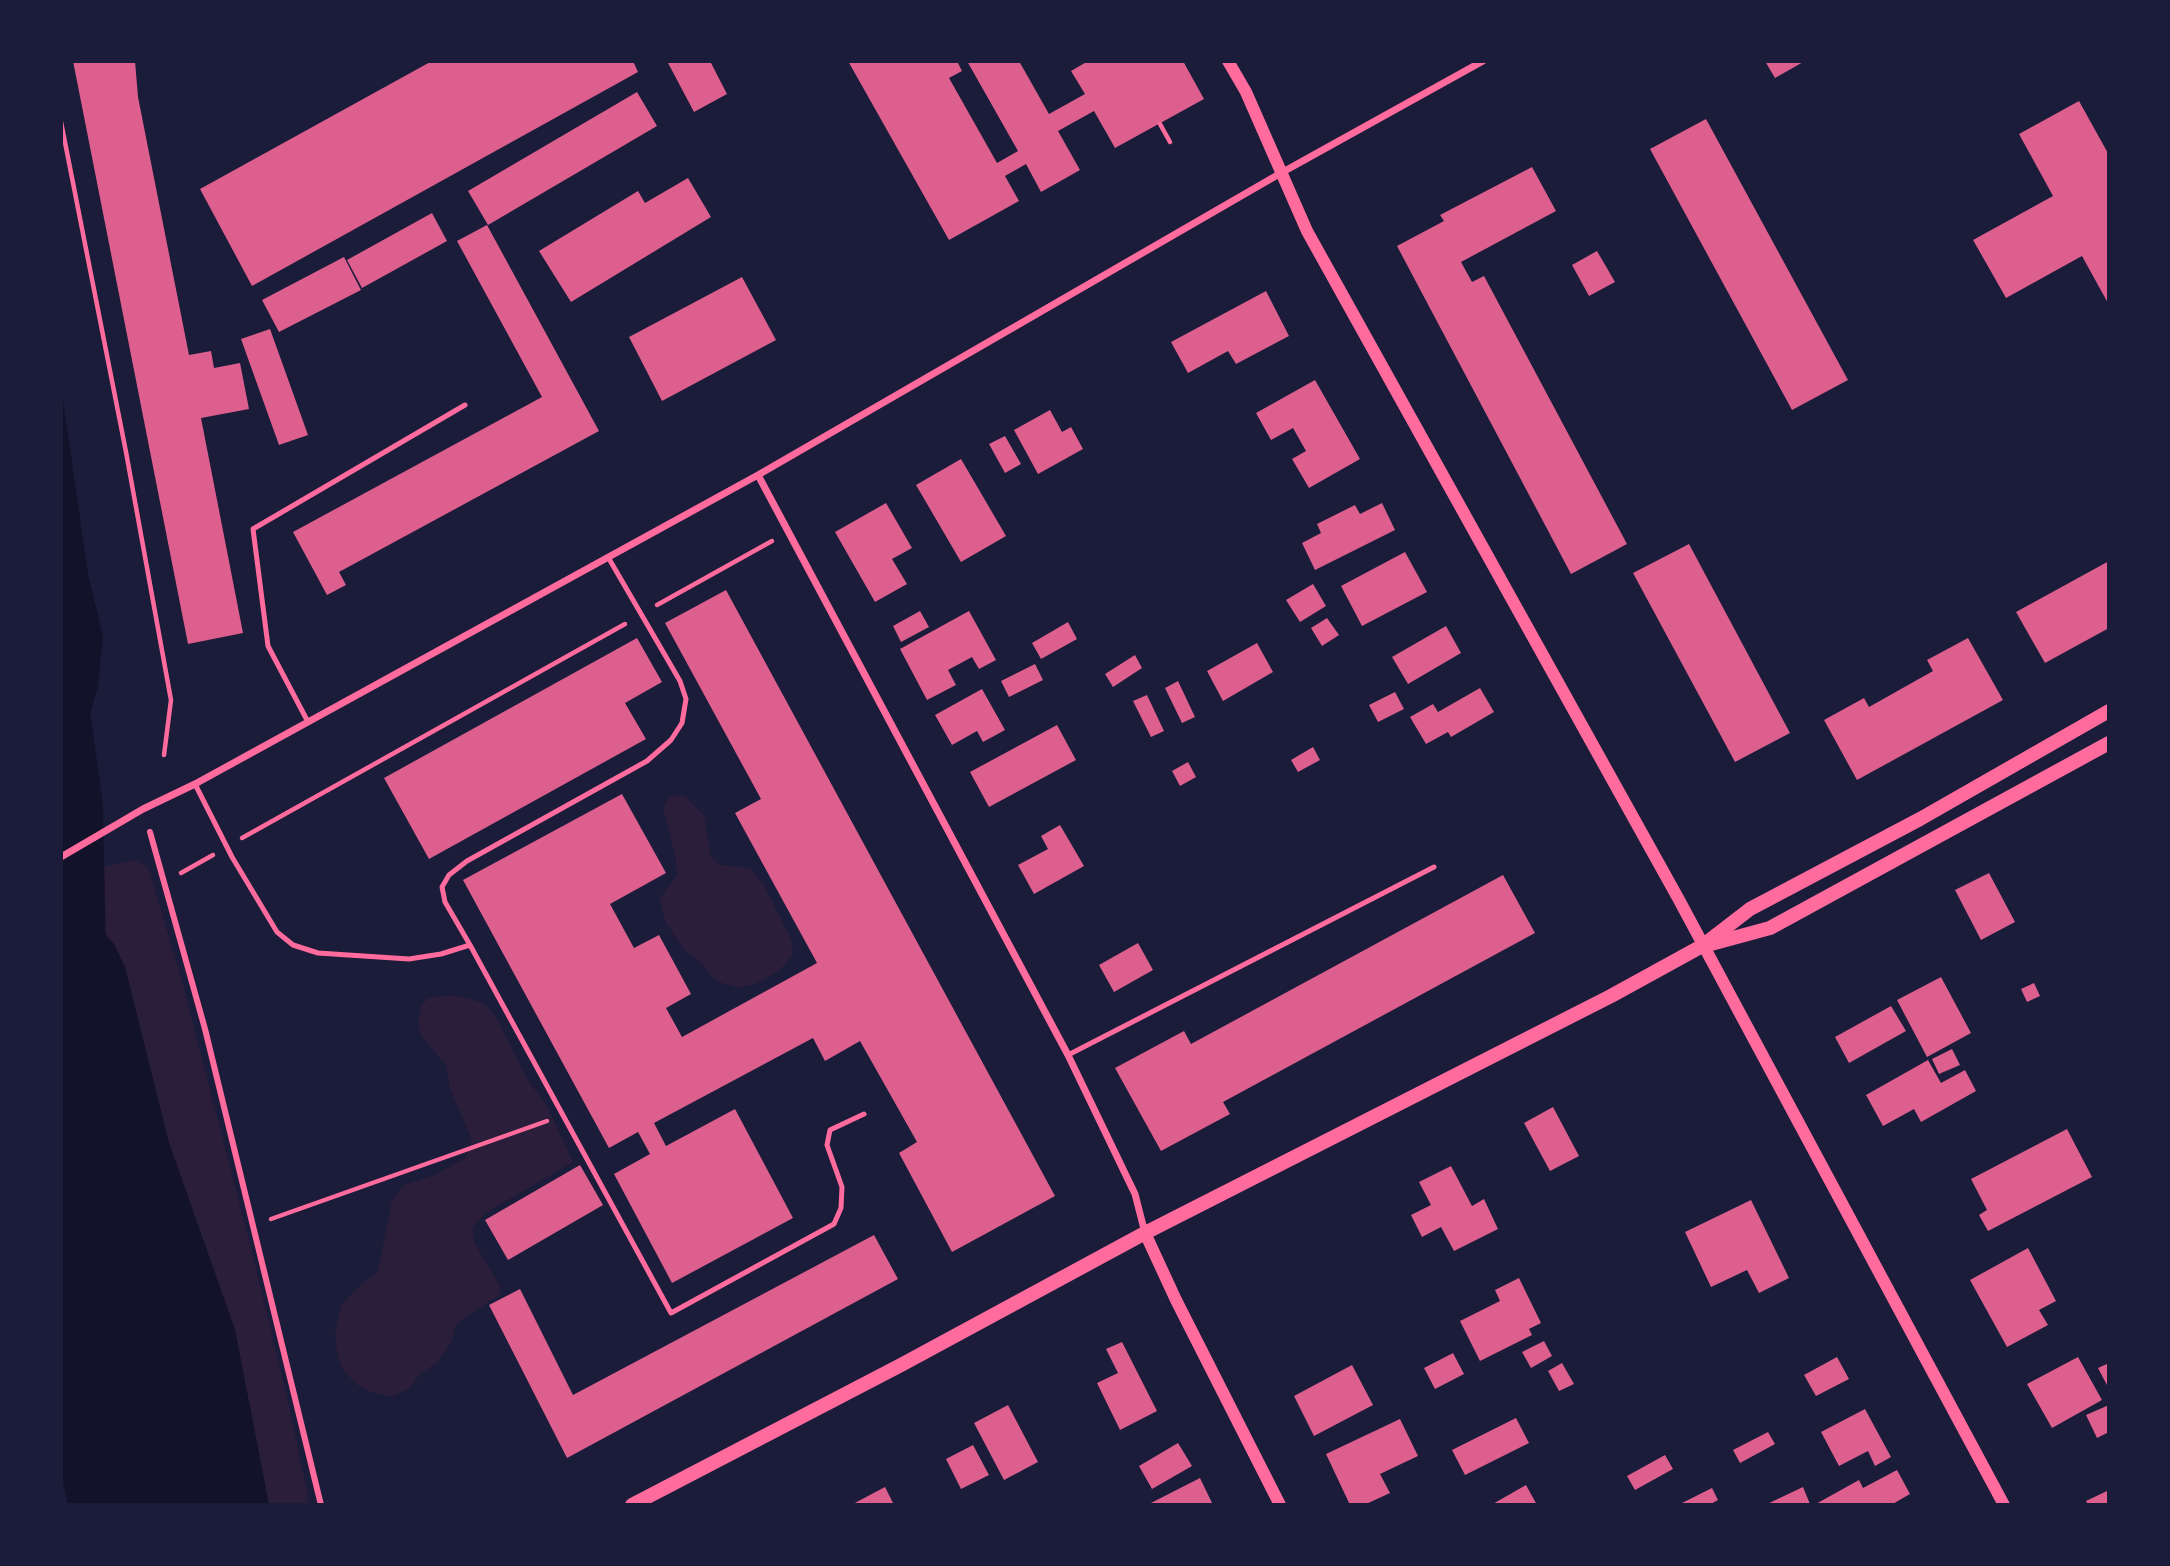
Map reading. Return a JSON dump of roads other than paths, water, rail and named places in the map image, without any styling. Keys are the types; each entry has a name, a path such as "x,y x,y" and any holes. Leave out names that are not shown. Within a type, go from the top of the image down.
{"main road":[{"path":"632,1505 901,1365 1145,1233 1611,996 1703,946 1750,909 1920,818 2109,711"},
{"path":"1703,946 1770,928 2109,743"}],"street":[{"path":"1228,61 1245,92 1307,231 1703,946 2004,1505"},
{"path":"61,857 758,475 1282,173 1483,61"},
{"path":"758,475 1068,1055 1135,1194 1145,1233 1176,1300 1280,1505"},
{"path":"150,832 205,1029 321,1505"}],"lane":[{"path":"308,722 268,646 253,529 465,405"},
{"path":"608,557 680,681 686,699 682,723 671,740 647,761 467,861 449,875 442,887 445,902 671,1313 834,1224 841,1208 842,1187 827,1144 831,1130 864,1114"},
{"path":"195,784 227,847 277,932 293,945 318,953 408,959 442,954 470,945"},
{"path":"1068,1055 1434,867"}],"waterway":[{"path":"61,713 74,806 78,1005"}]}
